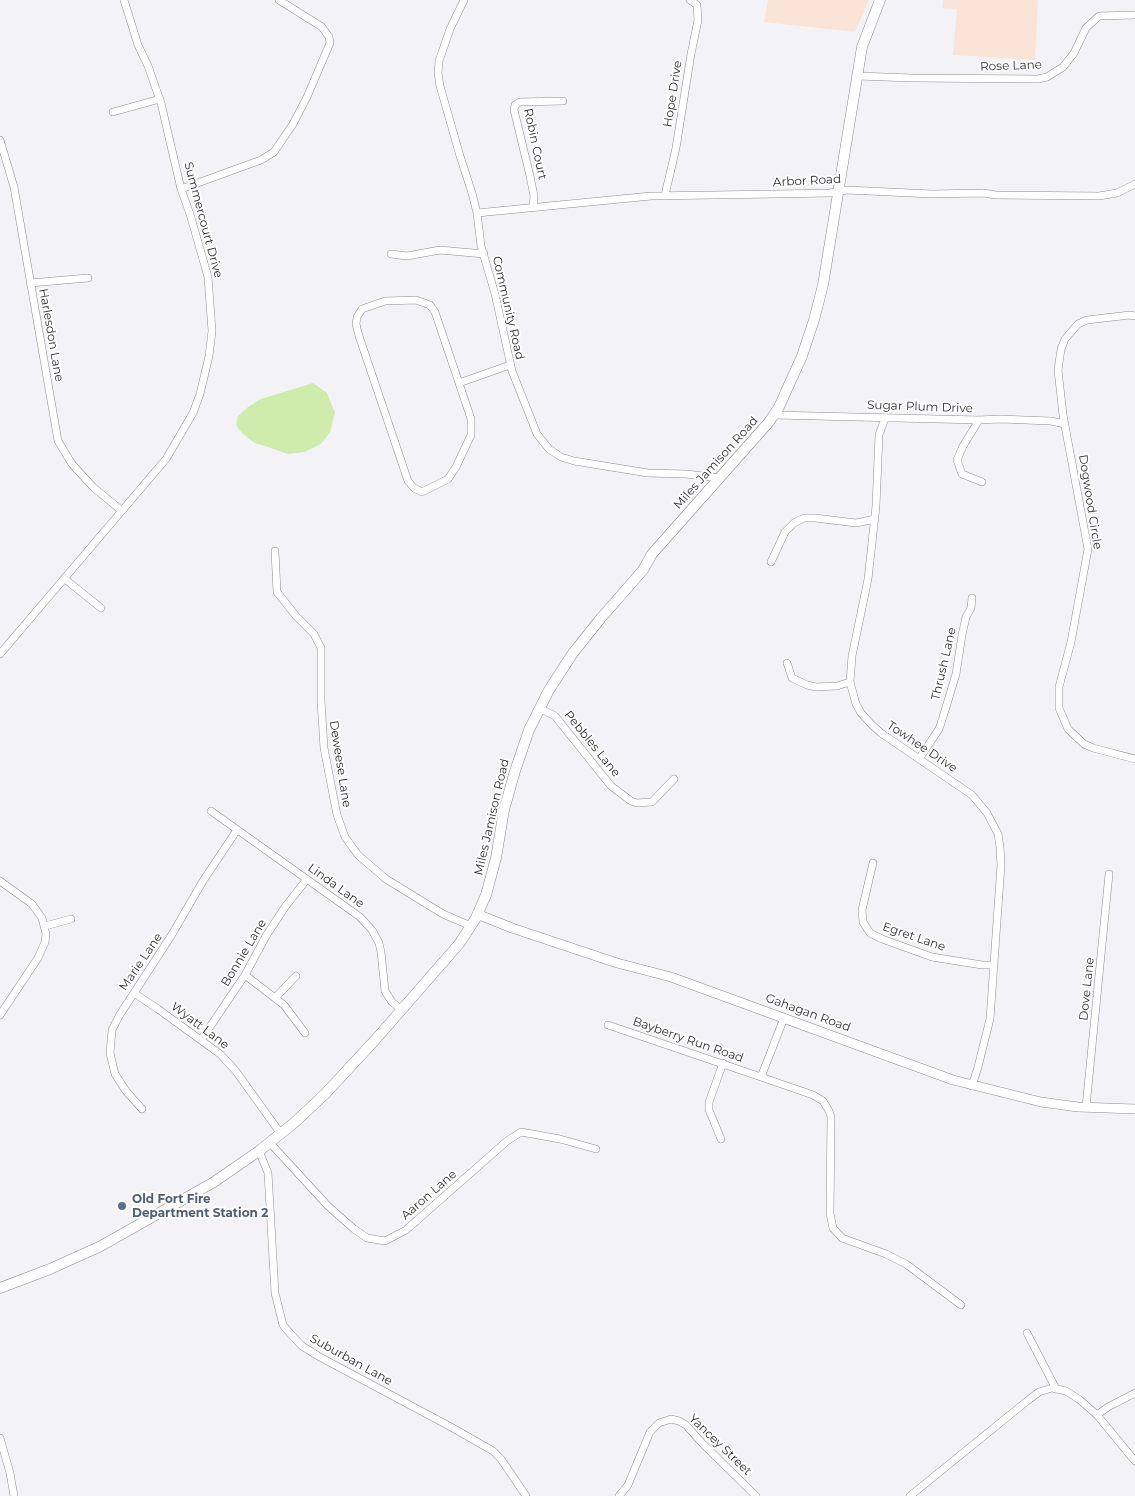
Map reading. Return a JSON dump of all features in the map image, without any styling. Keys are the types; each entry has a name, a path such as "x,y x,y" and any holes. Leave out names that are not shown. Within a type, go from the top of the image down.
{"main road":[{"name":"Miles Jamison Road","path":"0,1288 50,1269 101,1246 214,1182 270,1143 320,1099 402,1010 459,944 478,914 490,883 504,810 529,730 539,708 561,671 600,618 643,570 652,554 770,422 802,356 817,312 827,267 862,47 880,0"}],"street":[{"name":"Summercourt Drive","path":"0,654 166,460 193,413 200,394 209,356 212,331 208,277 181,189 160,99 138,45 124,0"},
{"path":"181,189 261,160 274,152 293,124 307,97 315,74 330,43 322,27 279,0"},
{"name":"Community Road","path":"464,0 439,61 440,86 472,193 480,238 498,305 510,365 537,434 544,444 561,456 574,460 653,473 720,478"},
{"name":"Hope Drive","path":"665,195 676,148 698,20 697,5 690,0"},
{"name":"Rose Lane","path":"858,76 991,80 1038,79 1047,77 1063,68 1074,53 1086,28 1099,16 1135,15"},
{"path":"113,112 160,99"},
{"name":"Robin Court","path":"533,207 534,196 514,110 515,105 520,102 563,101"},
{"name":"Harlesdon Lane","path":"0,140 14,187 58,442 72,464 93,486 122,511"},
{"name":"Arbor Road","path":"477,213 665,195 776,194 853,190 932,194 983,193 996,195 1090,196 1117,193 1135,184"},
{"path":"391,254 407,256 440,250 484,254"},
{"path":"30,283 88,278"},
{"path":"416,300 430,305 435,312 459,383 471,420 471,435 456,467 448,478 422,492 414,488 408,481 359,336 356,324 357,317 362,310 385,301 416,300"},
{"name":"Dogwood Circle","path":"1135,316 1130,314 1087,320 1078,324 1065,339 1061,349 1058,370 1065,424 1088,549 1071,642 1059,687 1059,708 1068,728 1084,744 1135,759"},
{"path":"459,383 510,365"},
{"name":"Sugar Plum Drive","path":"774,415 1000,419 1051,421 1065,424"},
{"name":"Towhee Drive","path":"885,418 879,435 875,520 868,579 852,656 850,682 856,704 870,724 972,795 987,813 998,834 1001,865 990,1019 972,1086"},
{"path":"978,420 962,446 957,460 962,474 982,482"},
{"path":"772,562 785,532 794,523 804,518 856,524 875,520"},
{"name":"Deweese Lane","path":"275,552 278,592 296,616 314,634 321,648 321,701 324,748 337,815 345,837 358,855 386,879 443,914 471,926"},
{"path":"64,579 101,608"},
{"name":"Thrush Lane","path":"919,759 938,729 943,717 956,674 962,635 972,598"},
{"path":"787,663 792,678 816,687 838,686 850,682"},
{"name":"Pebbles Lane","path":"539,708 560,720 574,741 611,786 631,800 637,803 652,802 674,779"},
{"name":"Linda Lane","path":"211,811 353,912 372,930 379,943 381,952 385,991 392,1002 402,1010"},
{"name":"Marie Lane","path":"142,1110 118,1080 113,1067 110,1053 112,1030 203,881 237,830"},
{"name":"Egret Lane","path":"873,864 862,910 863,922 870,933 932,957 982,965 994,965"},
{"name":"Dove Lane","path":"1086,1107 1109,874"},
{"name":"Bonnie Lane","path":"201,1040 246,976 266,936 285,907 307,879"},
{"path":"0,881 32,904 42,918 46,934 42,950 0,1015"},
{"name":"Gahagan Road","path":"478,914 512,928 617,963 671,977 972,1086 1041,1102 1086,1107 1135,1109"},
{"path":"45,926 71,919"},
{"path":"246,976 287,1008 305,1033"},
{"path":"275,998 296,976"},
{"name":"Wyatt Lane","path":"134,993 220,1054 235,1070 281,1134"},
{"path":"761,1077 784,1018"},
{"name":"Bayberry Run Road","path":"608,1025 723,1063 819,1098 830,1111 830,1214 833,1228 837,1234 848,1241 886,1254 906,1264 961,1305"},
{"path":"721,1139 710,1110 709,1102 723,1063"},
{"name":"Aaron Lane","path":"270,1143 328,1206 347,1223 367,1238 385,1241 406,1230 507,1141 522,1132 560,1139 596,1149"},
{"name":"Suburban Lane","path":"259,1151 268,1173 275,1293 283,1325 302,1346 318,1356 493,1451 501,1459 526,1496"},
{"path":"1027,1333 1056,1389"},
{"path":"910,1496 1039,1392 1056,1389 1073,1395 1096,1415 1135,1461"},
{"path":"1096,1415 1135,1394"},
{"name":"Yancey Street","path":"619,1496 628,1485 650,1432 659,1424 670,1419 679,1420 686,1425 756,1496"},
{"path":"0,1438 10,1473 14,1496"}],"shaded area":[{"path":"768,0 869,0 855,32 764,22"},
{"path":"943,0 1038,0 1035,60 953,55 957,9 942,8"}],"green space":[{"path":"313,383 327,393 335,413 330,432 321,444 304,452 288,454 253,442 236,425 238,416 261,399"}],"place":[{"name":"Old Fort Fire Department Station 2","path":"122,1206"}]}
